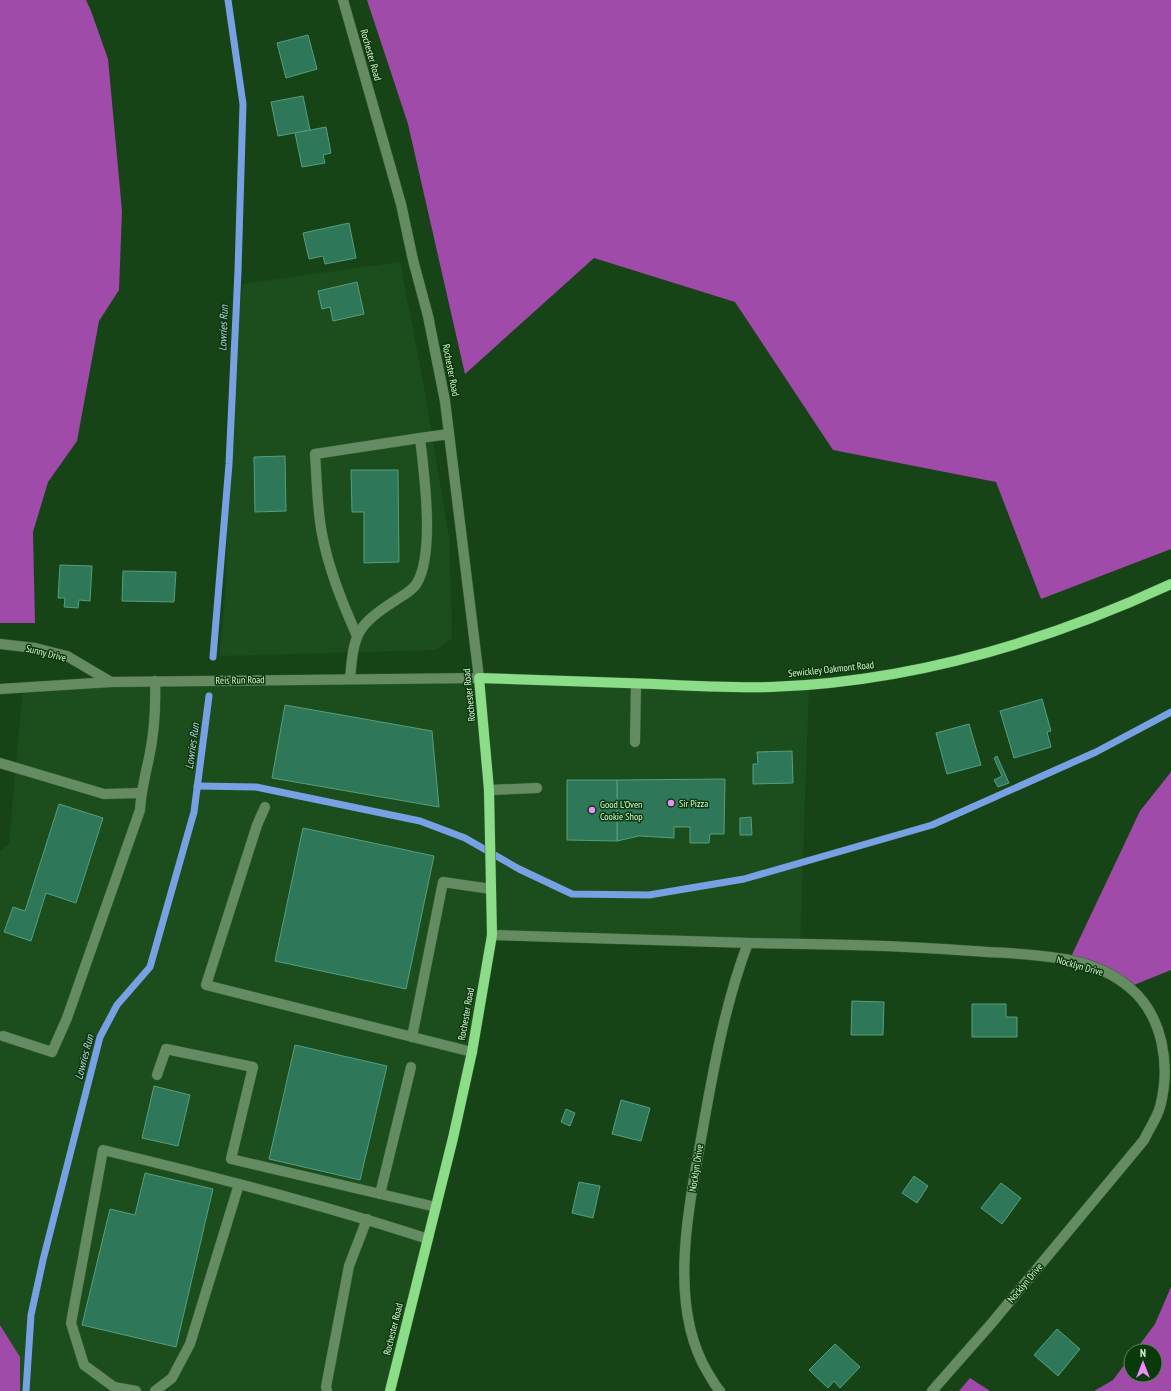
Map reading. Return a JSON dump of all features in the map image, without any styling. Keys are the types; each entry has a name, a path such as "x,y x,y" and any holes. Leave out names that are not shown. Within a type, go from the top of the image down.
{"main road":[{"name":"Sewickley Oakmont Road","path":"479,678 772,687 892,674 974,656 1042,636 1117,609 1171,584"},
{"name":"Rochester Road","path":"390,1391 436,1207 472,1052 492,935 489,790 479,678"}],"street":[{"name":"Rochester Road","path":"343,0 401,204 413,260 428,316 445,401 479,678"},
{"path":"357,636 337,590 326,554 319,513 315,454 449,434"},
{"path":"350,679 352,647 365,623 378,612 410,591 416,584 423,571 426,488 420,438"},
{"name":"Sunny Drive","path":"0,644 35,648 67,656 111,682"},
{"name":"Reis Run Road","path":"0,689 111,682 479,678"},
{"path":"3,1036 52,1052 67,1018 140,810 141,793 149,757 156,700 155,681"},
{"path":"635,742 636,684"},
{"path":"0,764 104,794 141,793"},
{"path":"489,790 536,788"},
{"path":"265,806 257,825 206,985 472,1052"},
{"path":"412,1038 443,882 491,889"},
{"name":"Nocklyn Drive","path":"492,935 929,947 1036,956 1069,960 1103,971 1129,987 1147,1005 1158,1026 1163,1051 1164,1080 1160,1107 1144,1140 991,1324 932,1391"},
{"name":"Nocklyn Drive","path":"720,1391 702,1363 692,1337 686,1301 685,1245 694,1183 718,1045 736,975 748,943"},
{"path":"157,1075 166,1049 253,1067 231,1159 436,1207"},
{"path":"380,1194 412,1067"},
{"path":"136,1391 114,1387 84,1365 71,1324 103,1150 239,1184 367,1219 428,1239"},
{"path":"155,1391 172,1378 190,1344 239,1184"},
{"path":"327,1391 326,1387 349,1266 367,1219"}],"shaded area":[{"path":"0,0 86,0 108,59 122,211 119,290 99,321 77,441 48,482 33,532 35,623 0,623"},
{"path":"367,0 1171,0 1171,549 1041,599 996,482 833,450 735,302 594,258 465,374 408,124"},
{"path":"400,262 423,382 449,538 452,638 435,650 219,656 226,586 230,348 244,284"},
{"path":"155,681 809,684 800,943 492,935 472,1052 390,1391 20,1391 20,1357 0,1325 0,852 9,843 23,687"},
{"path":"1171,772 1171,970 1129,987 1069,961 1140,811"},
{"path":"1171,1287 1171,1391 1094,1391 1113,1380 1123,1367 1123,1383 1163,1383 1163,1343 1141,1343 1155,1324"},
{"path":"0,1325 20,1357 20,1391 0,1391"},
{"path":"970,1378 990,1391 959,1391"}],"building":[{"path":"308,35 317,69 286,78 277,43"},
{"path":"303,96 310,130 278,136 271,102"},
{"path":"326,127 331,153 323,155 325,163 302,167 295,133"},
{"path":"349,223 356,258 325,264 323,256 309,259 303,233"},
{"path":"357,282 364,314 333,321 330,307 322,309 318,291"},
{"path":"285,456 286,511 255,512 254,457"},
{"path":"351,470 398,470 399,562 364,563 364,512 352,512"},
{"path":"60,565 92,566 90,601 79,600 78,608 64,607 65,598 58,598"},
{"path":"123,571 176,572 174,602 122,601"},
{"path":"1042,699 1051,731 1047,732 1051,747 1014,758 1000,711"},
{"path":"285,705 432,731 439,807 272,778"},
{"path":"969,724 981,765 947,774 936,733"},
{"path":"792,751 793,783 753,784 753,764 758,764 757,752"},
{"path":"997,756 1009,783 998,787 994,780 1002,776 994,758"},
{"name":"Sir Pizza","path":"725,779 724,834 710,834 709,843 690,843 690,827 674,827 674,838 639,836 617,841 617,780"},
{"name":"Good L'Oven Cookie Shop","path":"567,780 617,780 617,841 567,840"},
{"path":"59,804 103,818 76,903 46,893 31,941 4,932 13,907 25,911"},
{"path":"751,817 752,835 740,835 740,818"},
{"path":"303,828 434,856 406,989 275,961"},
{"path":"852,1001 884,1002 883,1035 851,1035"},
{"path":"972,1004 1006,1004 1006,1017 1017,1017 1017,1037 972,1037"},
{"path":"295,1045 387,1066 360,1180 269,1159"},
{"path":"154,1086 190,1095 178,1146 142,1138"},
{"path":"621,1100 650,1108 641,1141 612,1134"},
{"path":"566,1109 575,1113 570,1126 561,1122"},
{"path":"145,1173 213,1189 176,1347 82,1325 110,1209 135,1215"},
{"path":"914,1176 928,1186 917,1203 902,1193"},
{"path":"579,1182 600,1186 593,1218 572,1213"},
{"path":"1001,1183 1021,1198 1002,1224 981,1208"},
{"path":"1057,1329 1080,1349 1058,1376 1034,1355"},
{"path":"835,1344 860,1367 840,1388 834,1381 828,1388 809,1370"}],"waterway":[{"name":"Lowries Run","path":"213,657 229,464 238,271 243,104 228,0"},
{"name":"Lowries Run","path":"26,1391 31,1315 43,1260 100,1037 117,1005 150,967 194,812 209,696"},
{"path":"197,786 256,787 420,821 465,838 519,869 572,894 649,895 744,879 932,825 1096,752 1171,712"}],"place":[{"name":"Sir Pizza","path":"671,803"},
{"name":"Good L'Oven Cookie Shop","path":"592,810"}]}
